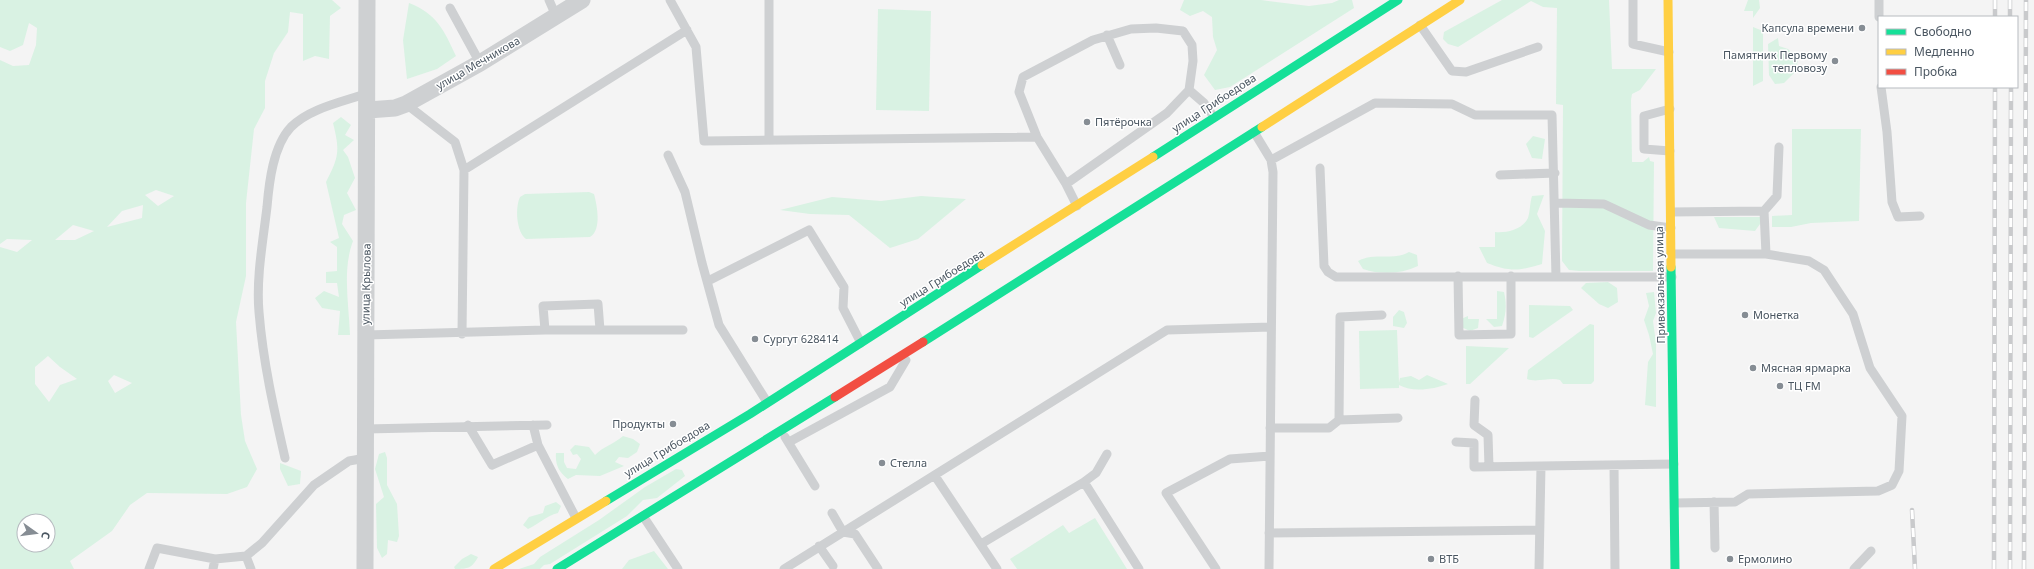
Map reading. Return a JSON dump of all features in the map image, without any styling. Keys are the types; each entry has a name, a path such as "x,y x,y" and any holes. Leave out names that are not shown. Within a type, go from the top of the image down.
{"main road":[{"name":"улица Грибоедова","path":"494,569 861,343 1214,118 1384,4 1398,0"},
{"path":"557,569 912,350 1254,132 1420,24 1460,0"},
{"name":"Привокзальная улица","path":"1668,0 1675,569"}],"street":[{"name":"улица Крылова","path":"365,569 368,110 367,0"},
{"name":"улица Мечникова","path":"368,110 395,108 406,104 480,63 582,0"}],"lane":[{"path":"549,0 556,16"},
{"path":"670,0 696,47 704,141 1037,137"},
{"path":"769,0 769,140"},
{"path":"1879,0 1879,16"},
{"path":"1634,1 1633,44 1669,52"},
{"path":"450,8 480,63"},
{"path":"1420,24 1452,71 1466,72 1538,47"},
{"path":"1066,184 1167,113 1189,90 1193,61 1192,45 1183,31 1156,28 1131,29 1107,35 1092,40 1024,77 1019,92 1037,137 1066,184 1077,206"},
{"path":"464,170 687,30"},
{"path":"1107,35 1120,64"},
{"path":"1881,88 1887,132 1892,202 1898,217 1920,216"},
{"path":"1189,90 1204,103 1214,118"},
{"path":"285,458 265,364 259,311 261,261 270,181 277,152 290,128 305,116 368,93"},
{"path":"406,104 455,142 464,170 462,334"},
{"path":"1271,160 1375,104 1452,104 1475,115 1552,115 1556,203 1556,277"},
{"path":"1670,110 1644,116 1644,149 1670,151"},
{"path":"1254,132 1271,160 1273,172 1269,569"},
{"path":"1766,254 1764,211 1777,196 1779,147"},
{"path":"668,155 685,192 719,325 767,402"},
{"path":"1320,168 1324,266 1328,272 1336,277 1672,276"},
{"path":"1500,175 1554,173"},
{"path":"1556,203 1604,204 1648,225 1671,228"},
{"path":"1671,212 1764,211"},
{"path":"708,281 809,230 844,287 842,308 861,343"},
{"path":"1671,254 1766,254 1809,261 1824,270 1853,314 1870,368 1902,416 1899,471 1892,485 1878,491 1748,494 1735,502 1675,503"},
{"path":"1458,276 1459,335 1511,334 1511,276"},
{"path":"545,330 543,306 598,304 600,330"},
{"path":"1339,420 1340,317 1382,316"},
{"path":"784,569 1167,330 1271,327"},
{"path":"366,335 462,334 545,330 683,330"},
{"path":"789,442 890,387 912,350"},
{"path":"1475,400 1474,425 1488,435 1489,467"},
{"path":"1270,428 1329,428 1339,420 1398,418"},
{"path":"533,425 538,445 576,518"},
{"path":"366,428 547,425"},
{"path":"468,426 492,465 538,445"},
{"path":"780,431 789,442 815,486"},
{"path":"1456,442 1474,443 1474,467 1674,464"},
{"path":"981,544 1084,482 1096,473 1107,454"},
{"path":"1216,569 1166,493 1230,459 1270,456"},
{"path":"149,569 157,548 215,559 246,556 262,543 314,485 349,461 366,458"},
{"path":"1614,465 1615,569"},
{"path":"1539,569 1541,466"},
{"path":"935,476 997,569"},
{"path":"1084,482 1139,569"},
{"path":"1714,502 1715,548"},
{"path":"832,513 843,532"},
{"path":"643,516 678,569"},
{"path":"1269,533 1539,530"},
{"path":"843,532 855,534 878,569"},
{"path":"819,546 833,566"},
{"path":"1854,569 1871,551"},
{"path":"246,556 251,569"},
{"path":"212,569 215,559"}],"green space":[{"path":"0,0 332,0 341,8 330,16 329,59 315,56 303,61 303,14 290,12 288,32 274,53 265,81 265,108 254,129 246,203 246,276 236,322 241,415 245,441 257,469 247,487 227,494 147,493 130,505 112,531 70,561 74,569 0,569 0,247 17,252 32,240 7,239 0,244 0,60 13,66 29,65 36,45 37,28 29,23 23,45 10,51 0,47","holes":["156,190 174,196 158,206 145,195","143,205 142,218 107,227 122,211","73,225 94,231 75,240 55,240","48,356 77,379 60,385 49,402 35,384 35,367","114,375 132,383 115,393 108,381"]},
{"path":"1184,0 1261,0 1309,6 1332,3 1339,0 1352,0 1354,8 1230,87 1215,90 1204,75 1217,50 1213,37 1212,17 1203,11 1190,16 1180,10"},
{"path":"1502,0 1609,0 1612,69 1656,69 1640,90 1632,94 1631,100 1632,162 1643,162 1649,157 1650,161 1654,162 1653,271 1569,270 1562,261 1563,105 1556,104 1557,8 1543,7 1531,1 1458,47 1448,44 1443,39 1444,32"},
{"path":"1748,0 1759,0 1760,8 1753,18 1753,11 1744,11"},
{"path":"409,3 419,7 433,18 448,38 456,56 437,69 407,79 403,40"},
{"path":"878,9 931,11 929,111 876,110"},
{"path":"1753,27 1763,31 1763,81 1753,86"},
{"path":"1778,38 1779,46 1788,49 1798,59 1796,71 1784,83 1775,84 1769,75 1768,44"},
{"path":"341,117 351,125 345,135 354,140 343,150 348,157 355,178 347,193 356,210 344,215 342,224 353,241 347,276 350,335 338,335 340,311 322,308 315,298 324,291 339,297 337,283 326,283 326,272 337,271 337,247 330,242 339,238 326,182 334,166 337,154 337,141 333,123"},
{"path":"1792,129 1861,129 1859,221 1811,223 1791,227 1772,227 1772,216 1792,215"},
{"path":"1533,136 1545,139 1542,159 1532,158 1526,144"},
{"path":"589,192 594,194 598,217 594,234 590,237 526,239 523,236 517,219 517,207 520,197 525,194"},
{"path":"1544,195 1537,214 1545,231 1542,264 1514,270 1487,263 1479,247 1495,247 1495,232 1513,230 1522,225 1528,218 1532,196"},
{"path":"921,196 966,199 918,239 890,248 849,215 810,214 780,210 832,197 881,201"},
{"path":"1714,217 1761,217 1760,224 1755,231 1719,228"},
{"path":"1409,252 1417,255 1418,266 1405,271 1384,273 1370,271 1363,269 1358,261 1371,257 1403,255"},
{"path":"1608,282 1617,288 1618,302 1608,308 1599,304 1581,288 1586,283"},
{"path":"1497,291 1504,292 1506,309 1502,326 1494,327 1486,319 1497,319"},
{"path":"1654,292 1656,313 1653,321 1656,343 1656,407 1645,405 1648,362 1653,354 1644,320 1649,306 1646,293"},
{"path":"1529,305 1570,306 1573,310 1533,338 1529,337"},
{"path":"1399,310 1404,312 1407,323 1404,328 1393,326 1393,317"},
{"path":"1468,316 1468,319 1479,319 1478,328 1470,331 1461,327 1461,319"},
{"path":"1590,324 1594,325 1594,381 1591,384 1563,384 1560,380 1556,379 1527,379 1528,370"},
{"path":"1397,330 1399,383 1400,378 1411,376 1419,380 1427,375 1448,384 1417,390 1399,385 1399,388 1360,389 1359,331"},
{"path":"1466,346 1509,348 1470,384 1466,384"},
{"path":"623,436 633,439 640,444 637,452 628,458 619,457 615,462 624,466 600,476 576,475 568,479 558,468 556,453 564,453 564,462 567,468 576,469 581,459 577,454 573,455 570,450 575,445 589,447 595,455"},
{"path":"385,452 387,458 387,485 397,504 399,536 397,542 388,540 387,554 382,558 377,548 376,504 384,497 375,469 379,454"},
{"path":"280,463 301,471 300,484 288,486 280,469"},
{"path":"676,469 682,470 685,476 657,498 643,500 627,516 550,564 544,565 540,569 519,569 534,564 540,557 599,520 645,487"},
{"path":"556,502 561,506 558,513 528,529 523,525 529,517 543,513 545,506"},
{"path":"1095,518 1127,569 1017,569 1010,559 1063,525 1069,533"},
{"path":"654,551 668,569 622,569 629,560"},
{"path":"471,554 478,557 472,566 463,569 455,569 454,567 462,559"}],"railway":[{"path":"1995,0 1995,16"},
{"path":"2010,0 2010,16"},
{"path":"2024,569 2026,0"},
{"path":"1994,569 1995,88"},
{"path":"2010,569 2011,88"},
{"path":"1912,510 1915,569"}],"traffic: fast":[{"path":"1153,157 1398,0"},
{"path":"923,342 1262,127"},
{"path":"606,501 750,414 982,265"},
{"path":"1671,267 1675,569"},
{"path":"557,569 835,397"}],"traffic: slow":[{"path":"1262,127 1460,0"},
{"path":"1668,0 1671,267"},
{"path":"982,265 1153,157"},
{"path":"494,569 606,501"}],"traffic: jam":[{"path":"835,397 923,342"}],"place":[{"name":"Капсула времени","path":"1862,28"},
{"name":"Памятник Первому тепловозу","path":"1835,61"},
{"name":"Пятёрочка","path":"1087,122"},
{"name":"Монетка","path":"1745,315"},
{"name":"Сургут 628414","path":"755,339"},
{"name":"Мясная ярмарка","path":"1753,368"},
{"name":"ТЦ FM","path":"1780,386"},
{"name":"Продукты","path":"673,424"},
{"name":"Стелла","path":"882,463"},
{"name":"ВТБ","path":"1431,559"},
{"name":"Ермолино","path":"1730,559"}]}
